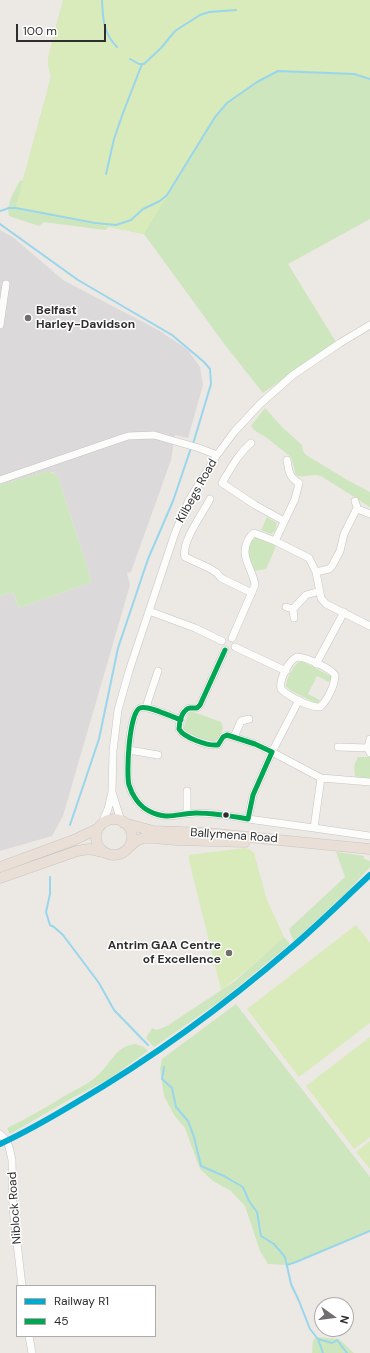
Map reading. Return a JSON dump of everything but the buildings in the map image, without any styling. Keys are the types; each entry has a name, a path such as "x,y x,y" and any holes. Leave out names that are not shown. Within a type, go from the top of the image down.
{"highway":[{"path":"0,867 74,840 109,820 123,822 131,832 132,838 128,848 117,855 89,849 77,851 0,878"},
{"name":"Ballymena Road","path":"123,822 153,831 207,833 370,849"},
{"path":"100,826 96,835 96,841 98,847 103,852"},
{"name":"Ballymena Road","path":"128,848 136,841 143,838 345,846"}],"street":[{"path":"0,325 6,284"},
{"name":"Kilbegs Road","path":"100,826 108,809 112,792 113,751 118,710 129,671 175,533 189,500 207,469 234,432 260,404 293,375 340,343 370,325"},
{"path":"0,480 128,436 154,435 217,455"},
{"path":"251,443 242,450 220,486 284,521"},
{"path":"202,449 207,460 207,469"},
{"path":"274,541 302,482 292,478 287,460"},
{"path":"210,499 190,536 185,557 209,568 217,573 221,578 252,593"},
{"path":"355,501 358,510"},
{"path":"358,510 370,514"},
{"path":"316,572 329,569 332,566 340,551 344,534 355,511 358,510"},
{"path":"232,638 252,593 255,582 245,558 244,550 246,543 254,533 309,558 316,572 321,598 326,604 370,626"},
{"path":"294,618 290,608 306,595 320,591"},
{"path":"149,611 189,626 222,641"},
{"path":"316,664 344,612"},
{"path":"222,641 225,638 232,638"},
{"path":"232,638 235,641 235,647"},
{"path":"222,641 222,647 225,650"},
{"path":"225,650 229,651 235,647"},
{"path":"235,647 286,671"},
{"path":"225,650 200,705 197,708 188,708 180,720 180,731 189,738 216,745 226,735 234,737 272,752 321,778 370,782"},
{"path":"297,657 304,658 316,664 332,672 334,675 334,681 325,700 318,708 299,700 281,689 281,682 286,671 292,661 297,657"},
{"path":"146,707 158,671"},
{"path":"248,819 253,795 272,752 299,700"},
{"path":"180,720 146,707 138,708 135,712 129,750 129,783 132,794 138,803 150,812 161,816 172,817 187,813 214,814 370,834"},
{"path":"234,737 240,717 249,719"},
{"path":"338,747 369,751 370,739"},
{"path":"129,750 158,755"},
{"path":"314,828 321,778"},
{"path":"187,813 188,791"},
{"name":"Kilbegs Road","path":"112,792 123,822"},
{"name":"Niblock Road","path":"0,1134 10,1147 12,1160 13,1208 22,1285"},
{"path":"29,1337 32,1353"}],"shaded area":[{"path":"0,230 14,238 63,280 160,331 188,350 200,367 203,385 188,438 175,435 171,460 131,572 127,573 130,585 63,816 52,836 0,851 0,596 13,592 19,608 92,582 58,477 52,472 45,472 0,485"}],"green space":[{"path":"63,0 370,0 370,219 288,264 336,342 263,393 225,345 144,234 109,227 105,230 44,222 39,226 9,216 8,211 10,202 20,181 23,180 51,77 48,58"},
{"path":"63,0 370,0 370,79 354,74 278,71 251,85 226,103 216,116 144,234 15,209 51,77 48,58"},
{"path":"265,408 283,428 302,445 303,451 306,455 370,492 370,507 321,476 296,475 291,457 267,438 254,430 251,426"},
{"path":"48,471 58,477 92,582 19,608 13,592 0,596 0,485"},
{"path":"267,517 277,523 275,531 271,534 261,530"},
{"path":"256,537 276,546 266,569 253,571 248,547 249,543"},
{"path":"302,661 332,677 329,682 317,676 308,694 320,700 317,704 290,690 286,686 291,671 296,664"},
{"path":"191,711 221,722 223,728 218,741 214,743 186,734 183,730 188,714"},
{"path":"358,757 370,757 370,779 355,776 354,766"},
{"path":"245,848 254,853 267,900 284,937 253,965 221,990 189,855"},
{"path":"336,852 364,856 364,859 370,861 370,867 346,893 294,941 289,929 345,877"},
{"path":"356,925 370,943 370,1023 299,1077 247,1009"},
{"path":"284,937 290,944 223,999 154,1047 146,1038 152,1028 157,1030 167,1026 235,981"},
{"path":"236,1004 370,1177 370,1231 287,1265 268,1264 260,1251 245,1206 231,1191 213,1181 200,1169 185,1128 174,1115 164,1096 160,1069 162,1059"},
{"path":"370,1037 370,1137 354,1149 306,1086"},
{"path":"135,1044 144,1047 148,1051 109,1079 72,1098 10,1134 7,1128 88,1083 99,1074 118,1052 123,1048"},
{"path":"370,1141 370,1169 356,1152"},
{"path":"315,1337 339,1339 354,1353 312,1353 313,1341"}],"waterway":[{"path":"102,0 103,20 106,31 112,42 117,47"},
{"path":"130,59 139,64 144,64 161,48 175,31 200,15 209,12 236,10"},
{"path":"106,174 114,139 142,64"},
{"path":"0,211 9,208 16,208 95,223 116,225 131,220 143,209 160,201 167,195 215,117 227,103 257,82 278,71 354,74 370,79"},
{"path":"0,224 78,280 172,335 204,362 210,369 211,384 193,444"},
{"path":"70,825 99,739 118,648 148,559 173,501 191,448"},
{"path":"50,877 50,894 46,912 50,925 63,935 99,983 114,1010 148,1045"},
{"path":"164,1067 162,1079 172,1088 176,1107 188,1121 194,1137 201,1166 224,1176 243,1187 249,1201 257,1212 261,1236 274,1244 285,1257 291,1284 310,1329 318,1339 332,1343 337,1340 347,1353"},
{"path":"287,1265 370,1231"},
{"path":"318,1339 323,1353"}],"rail line":[{"name":"R1","path":"0,1144 68,1108 106,1085 215,1010 292,947 370,875"}],"transit line":[{"name":"45","path":"181,720 177,718 149,708 140,708 136,712 133,720 129,744 128,769 129,785 136,800 145,809 162,816 203,813 248,819 253,795 272,752 255,744 227,735 223,737 218,745 208,744 191,738 179,729 180,720 182,717 185,711 190,708 197,708 200,705 225,650"}],"place":[{"name":"Belfast Harley-Davidson","path":"28,318"},
{"name":"Antrim GAA Centre of Excellence","path":"229,953"}]}
